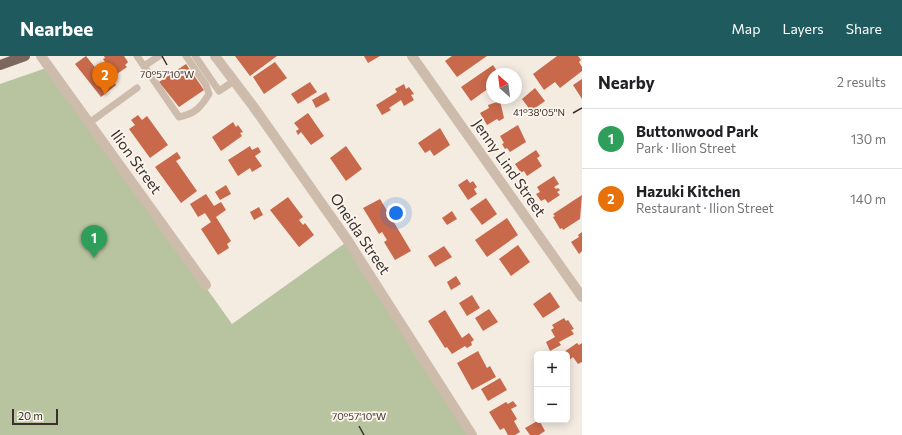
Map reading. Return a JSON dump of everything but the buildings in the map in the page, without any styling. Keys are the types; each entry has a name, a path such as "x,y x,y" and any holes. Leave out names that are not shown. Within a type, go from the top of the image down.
{"main road":[{"path":"0,65 25,56"}],"street":[{"name":"Ilion Street","path":"42,56 206,285"},
{"name":"Oneida Street","path":"215,56 348,241 472,435"},
{"name":"Jenny Lind Street","path":"412,56 582,297"}],"lane":[{"path":"137,56 179,117 200,109 209,94 206,85 186,56"},
{"path":"144,66 160,56"},
{"path":"195,56 219,91 234,81"},
{"path":"89,123 137,88"}],"green space":[{"path":"49,67 232,324 348,241 472,435 0,435 0,84"}],"place":[{"name":"Hazuki Kitchen","path":"105,95"},
{"name":"Buttonwood Park","path":"94,258"}]}
